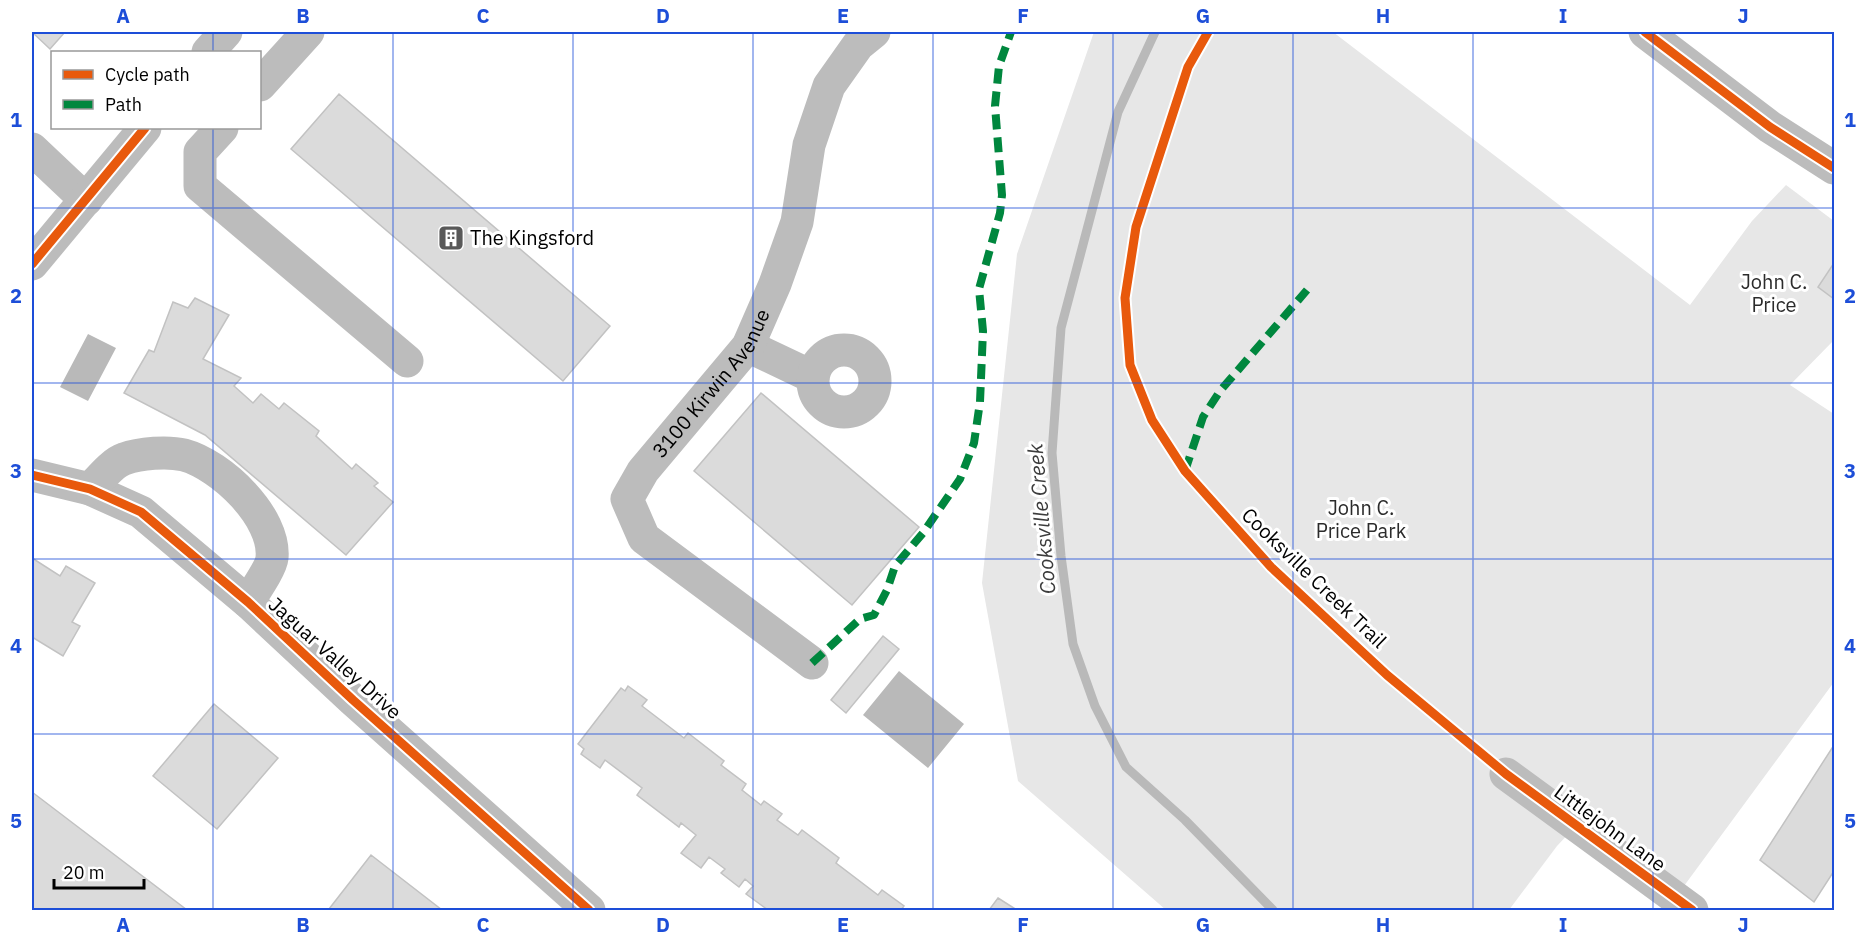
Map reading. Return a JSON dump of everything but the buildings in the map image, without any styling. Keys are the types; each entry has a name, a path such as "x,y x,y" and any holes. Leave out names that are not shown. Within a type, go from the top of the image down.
{"street":[{"path":"209,51 226,32"},
{"path":"261,84 308,32"},
{"name":"3100 Kirwin Avenue","path":"812,663 644,538 627,499 643,471 748,346 775,284 797,222 809,145 829,86 858,45 874,32"},
{"path":"1645,32 1770,126 1834,168"},
{"path":"32,264 145,129"},
{"path":"221,129 200,152 200,186 407,362"},
{"path":"32,149 86,200"},
{"path":"748,346 813,377"},
{"path":"90,489 123,459 156,454 183,455 211,468 255,507 268,530 272,559 248,602"},
{"name":"Jaguar Valley Drive","path":"32,475 90,489 141,512 248,602 352,700 460,792 589,910"},
{"name":"Littlejohn Lane","path":"1506,774 1692,910"}],"green space":[{"name":"John C. Price Park","path":"1094,32 1333,32 1690,305 1752,221 1786,185 1834,221 1834,340 1790,385 1834,414 1834,682 1684,886 1588,813 1557,846 1509,910 1166,910 1018,781 982,583 1017,254"}],"shaded area":[{"path":"88,334 116,348 88,401 60,387"},
{"path":"899,671 964,724 928,768 863,715"}],"waterway":[{"name":"Cooksville Creek","path":"1155,32 1118,112 1061,328 1052,453 1061,556 1073,644 1095,706 1126,767 1185,820 1273,910"}],"marked path":[{"path":"812,663 860,619 874,615 887,590 895,566 923,533 960,479 974,443 980,402 983,331 979,289 1000,213 1002,195 995,106 999,66 1011,32"},
{"path":"1185,471 1203,417 1220,391 1307,290"}],"cycle path":[{"name":"Cooksville Creek Trail","path":"1208,32 1188,67 1136,227 1125,298 1130,365 1152,420 1185,471 1271,567 1387,675 1506,774 1692,910"},
{"path":"1645,32 1770,127 1834,168"},
{"path":"32,264 144,129"},
{"path":"32,475 90,489 141,512 248,602 353,700 589,910"}],"place":[{"name":"The Kingsford","path":"451,238"}],"park label":[{"name":"John C. Price","path":"1774,294"}]}
